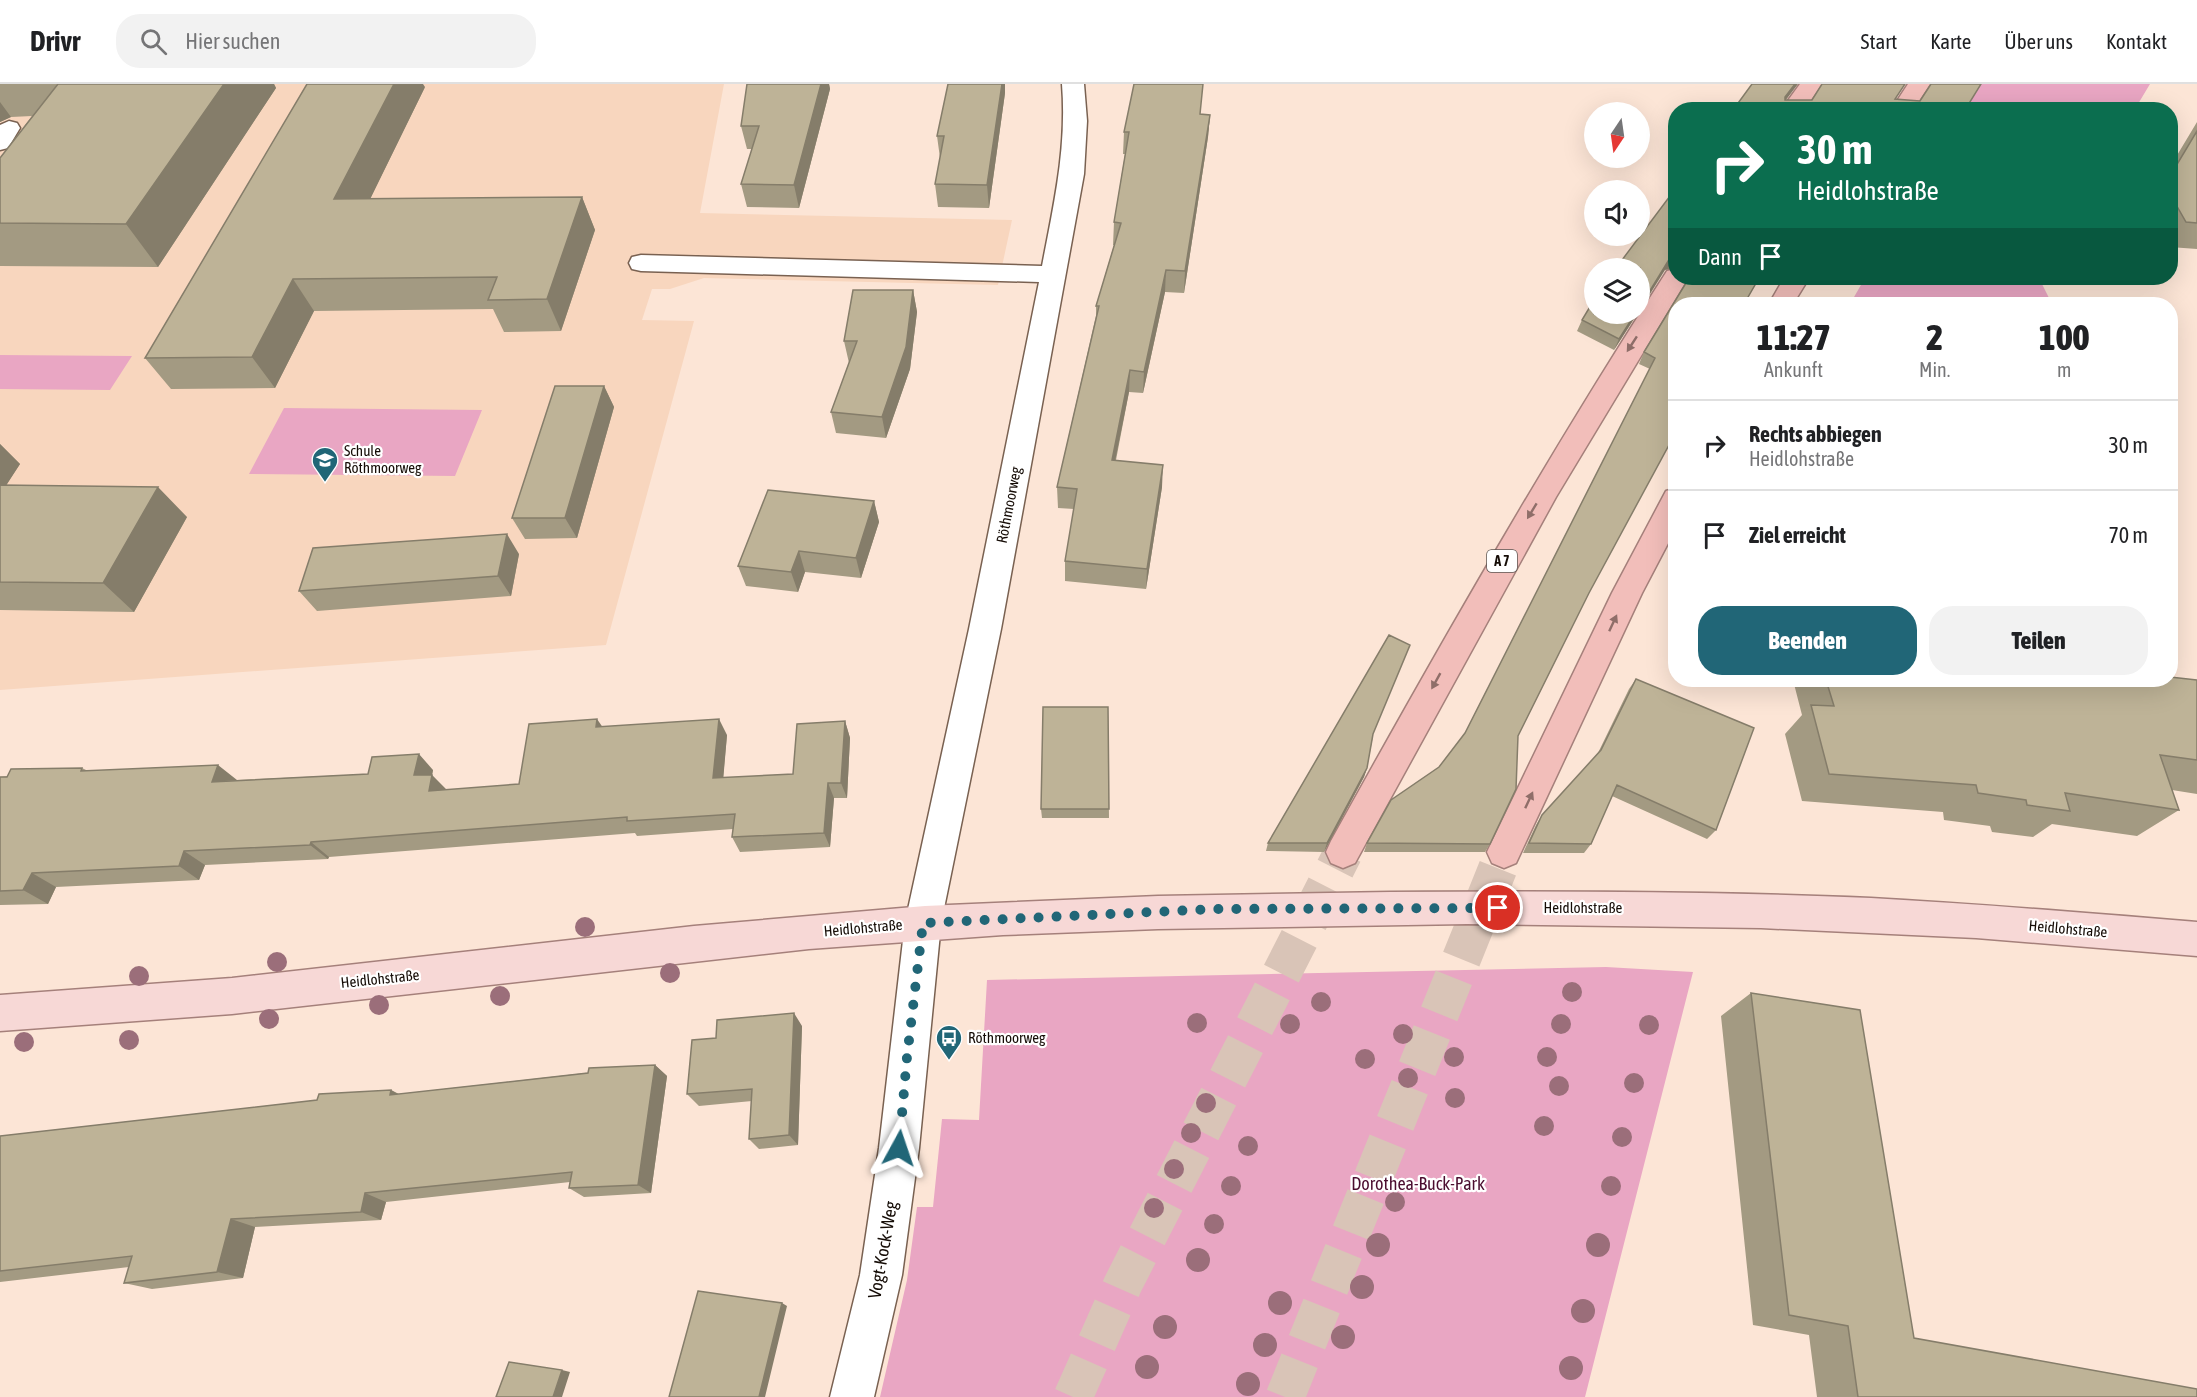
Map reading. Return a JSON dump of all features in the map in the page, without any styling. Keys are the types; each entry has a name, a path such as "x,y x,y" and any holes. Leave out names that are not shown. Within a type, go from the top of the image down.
{"highway":[{"path":"1798,102 1811,84"},
{"path":"1907,102 1919,84"},
{"name":"A 7","path":"1343,852 1488,585 1623,357 1671,285"},
{"path":"1504,852 1627,593 1668,514"}],"main road":[{"name":"Heidlohstraße","path":"0,1013 137,1006 784,934 923,923 1216,909 1746,910 1974,921 2197,939"}],"street":[{"name":"Röthmoorweg","path":"923,923 985,629 1072,174 1076,121 1073,84"},
{"path":"641,262 1054,274"},
{"name":"Vogt-Kock-Weg","path":"852,1397 881,1275 899,1148 923,923"}],"shaded area":[{"name":"Schule Röthmoorweg","path":"0,84 724,84 700,213 1012,220 998,285 704,278 670,289 652,289 642,320 694,321 606,645 0,690"}],"green space":[{"path":"1980,84 2150,84 2139,102 1969,102"},
{"path":"1861,285 2042,285 2048,297 1854,297"},
{"path":"0,355 132,356 110,390 0,389"},
{"path":"284,408 482,410 455,476 249,474"},
{"name":"Dorothea-Buck-Park","path":"1606,967 1693,972 1585,1397 880,1397 907,1280 917,1207 933,1207 942,1119 979,1120 987,980"}],"building":[{"path":"58,84 224,84 126,224 0,223 0,158"},
{"path":"307,84 394,84 334,199 582,197 547,299 488,300 497,277 293,279 252,357 145,358"},
{"path":"747,84 821,84 794,185 741,184 759,126 741,126"},
{"path":"948,84 1002,84 987,185 935,184 944,136 937,136"},
{"path":"1134,84 1203,84 1200,114 1210,115 1185,271 1166,270 1144,372 1130,370 1112,460 1163,465 1147,569 1065,561 1077,489 1057,487 1099,306 1096,306 1121,223 1114,222 1129,132 1124,132"},
{"path":"1752,84 1795,84 1785,100 1812,100 1822,84 1905,84 1895,99 1920,101 1931,84 1981,84 1970,102 1739,102"},
{"path":"2197,131 2197,223 2186,222 2178,208 2178,163"},
{"path":"1668,199 1668,261 1650,291 1650,258 1624,258 1632,246 1650,246 1650,223"},
{"path":"1685,285 1755,285 1748,297 1677,297"},
{"path":"853,290 913,290 906,347 882,417 831,412 857,341 844,341"},
{"path":"1668,313 1668,447 1589,593 1518,736 1516,789 1490,844 1367,843 1391,800 1439,767 1465,733 1655,358 1644,352"},
{"path":"1590,324 1629,324 1619,339"},
{"path":"555,386 604,386 565,518 512,518"},
{"path":"0,485 158,487 103,583 0,582"},
{"path":"768,490 874,501 856,558 799,551 791,572 738,566"},
{"path":"507,534 498,576 299,591 313,548"},
{"path":"1389,635 1410,645 1373,734 1367,768 1327,843 1268,843"},
{"path":"2178,678 2197,680 2197,760 2160,755 2179,810 2065,793 2070,811 2027,805 2026,800 1978,793 1976,785 1829,774 1811,705 1834,706 1828,687 2178,687"},
{"path":"1636,679 1754,728 1716,830 1617,785 1591,844 1529,843 1542,815 1601,750"},
{"path":"1043,707 1108,707 1109,809 1041,809"},
{"path":"597,719 596,727 719,719 713,778 793,774 797,724 845,721 841,783 828,783 824,833 732,837 735,814 627,821 627,817 311,842 310,845 184,851 179,866 32,873 23,890 0,891 0,777 7,777 11,769 82,768 81,771 218,765 212,782 368,774 372,757 419,754 414,775 432,775 429,791 519,784 529,724"},
{"path":"1751,993 1860,1010 1914,1338 2197,1389 2197,1397 1858,1397 1848,1326 1789,1315"},
{"path":"794,1013 789,1135 749,1139 752,1089 687,1094 692,1040 716,1038 717,1020"},
{"path":"655,1065 638,1185 569,1188 572,1172 365,1193 361,1212 231,1219 217,1272 124,1283 132,1256 0,1271 0,1136 317,1100 319,1094 391,1090 390,1095 588,1073 589,1068"},
{"path":"698,1291 782,1303 759,1397 669,1397"},
{"path":"509,1362 562,1370 553,1397 496,1397"}],"tunnel":[{"path":"1073,1397 1123,1284 1343,853"},
{"path":"1285,1397 1504,853"}],"place":[{"name":"Schule Röthmoorweg","path":"325,483"},
{"name":"Röthmoorweg","path":"949,1061"}],"route":[{"path":"899,1148 923,923 1216,909 1498,908"}]}
